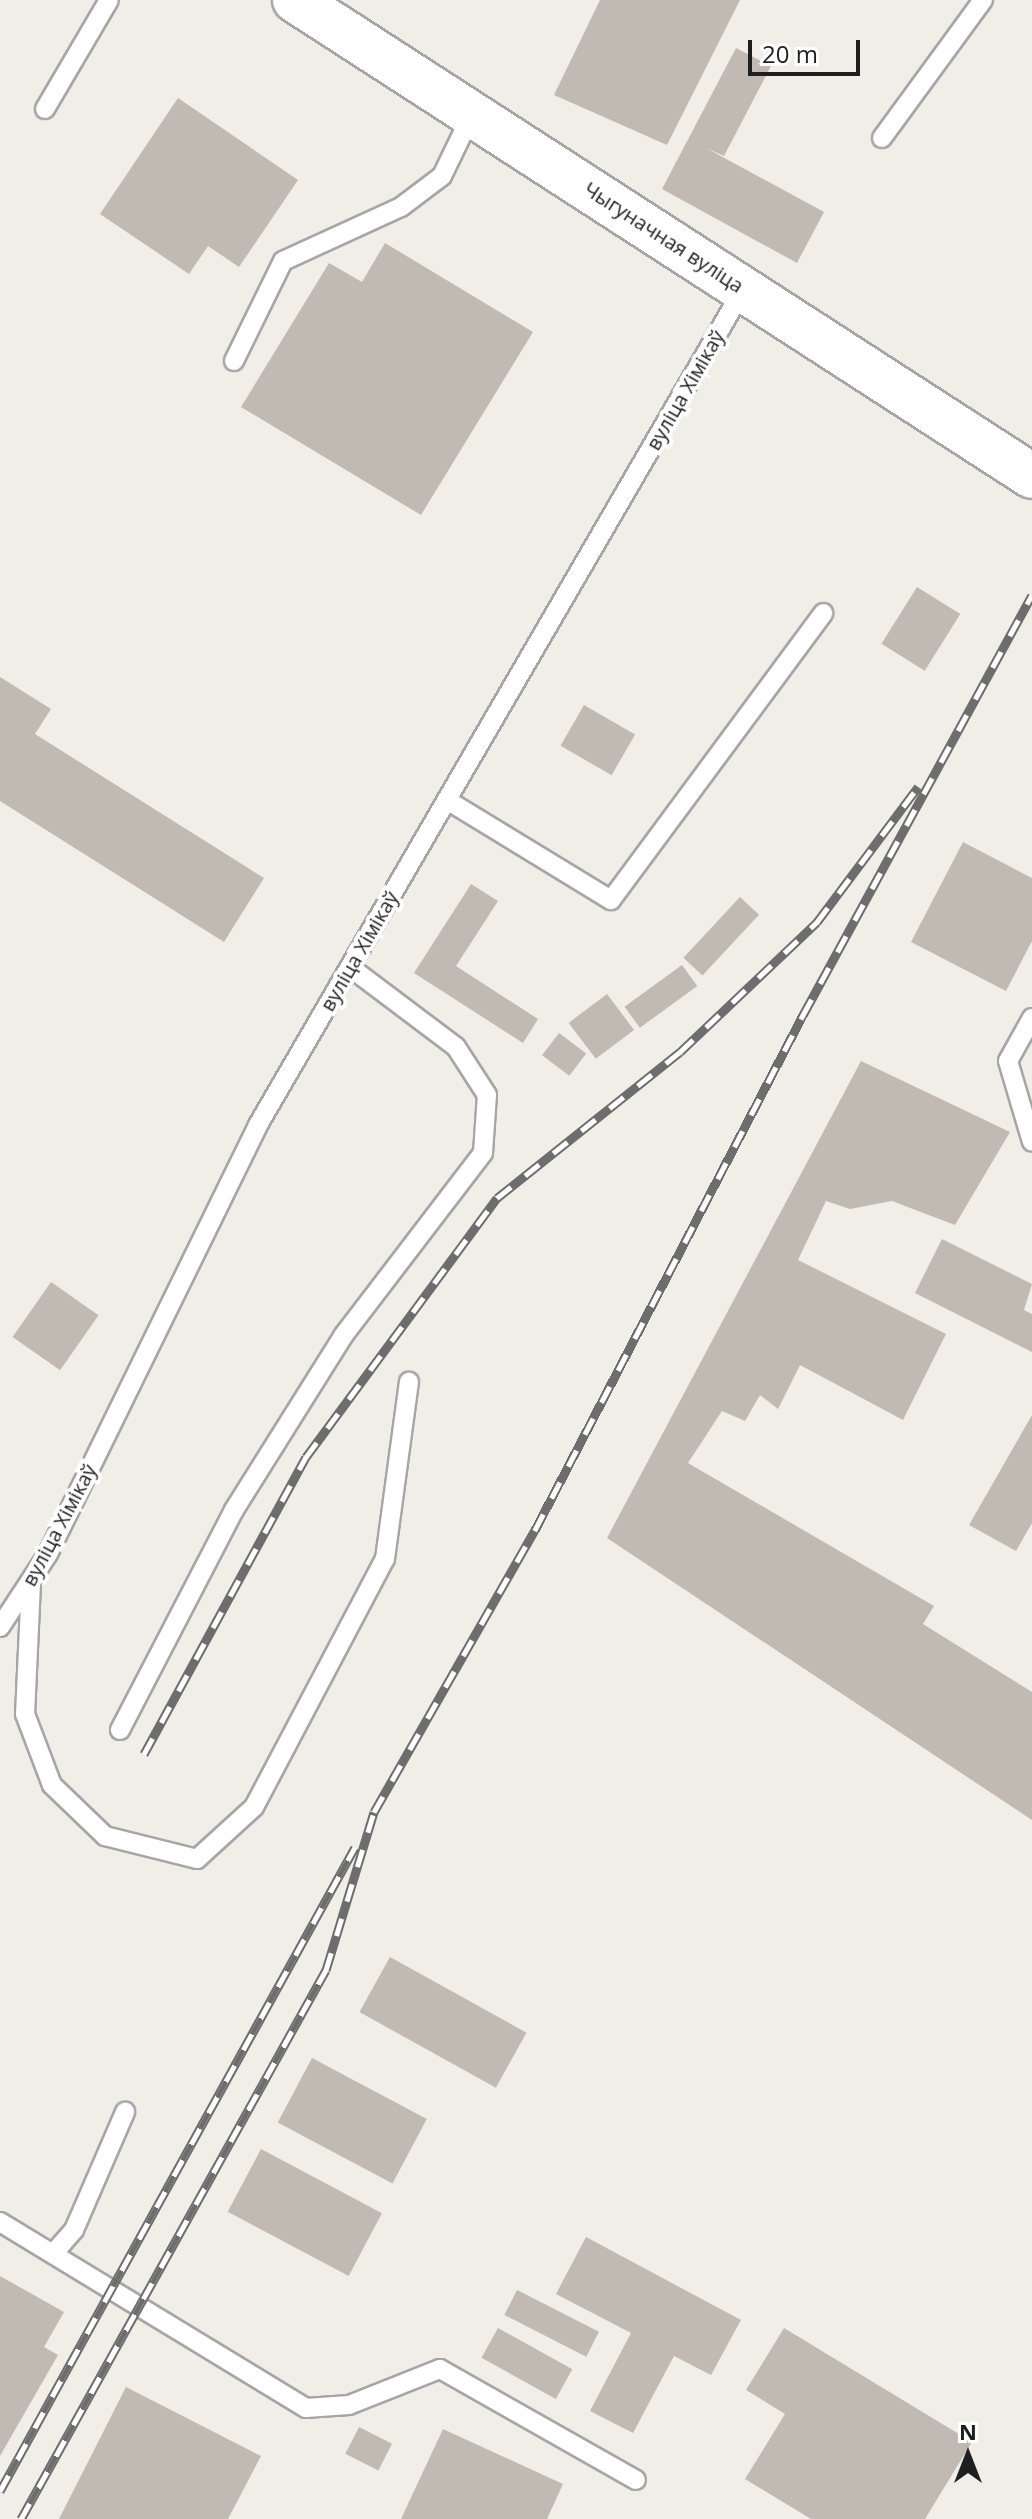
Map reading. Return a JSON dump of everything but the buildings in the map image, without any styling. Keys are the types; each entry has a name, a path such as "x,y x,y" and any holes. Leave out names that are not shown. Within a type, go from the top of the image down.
{"street":[{"name":"Чыгуначная вуліца","path":"295,0 1032,476"}],"lane":[{"path":"45,109 109,0"},
{"path":"882,138 983,0"},
{"path":"234,361 283,261 401,207 442,176 472,114"},
{"name":"вуліца Хімікаў","path":"0,1627 31,1580 258,1125 744,288"},
{"path":"447,800 611,900 823,613"},
{"path":"120,1730 234,1510 343,1336 483,1153 487,1095 456,1047 350,967"},
{"path":"1032,1018 1008,1061 1032,1142"},
{"path":"31,1580 25,1714 52,1785 105,1836 197,1859 254,1807 385,1559 409,1382"},
{"path":"53,2254 74,2230 125,2112"},
{"path":"0,2222 306,2408 349,2405 440,2369 636,2480"}],"railway":[{"path":"21,2519 326,1970 374,1812 535,1530 803,1015 1032,595"},
{"path":"144,1754 306,1457 497,1198 680,1052 817,922 918,787"},
{"path":"0,2491 355,1847"}]}
